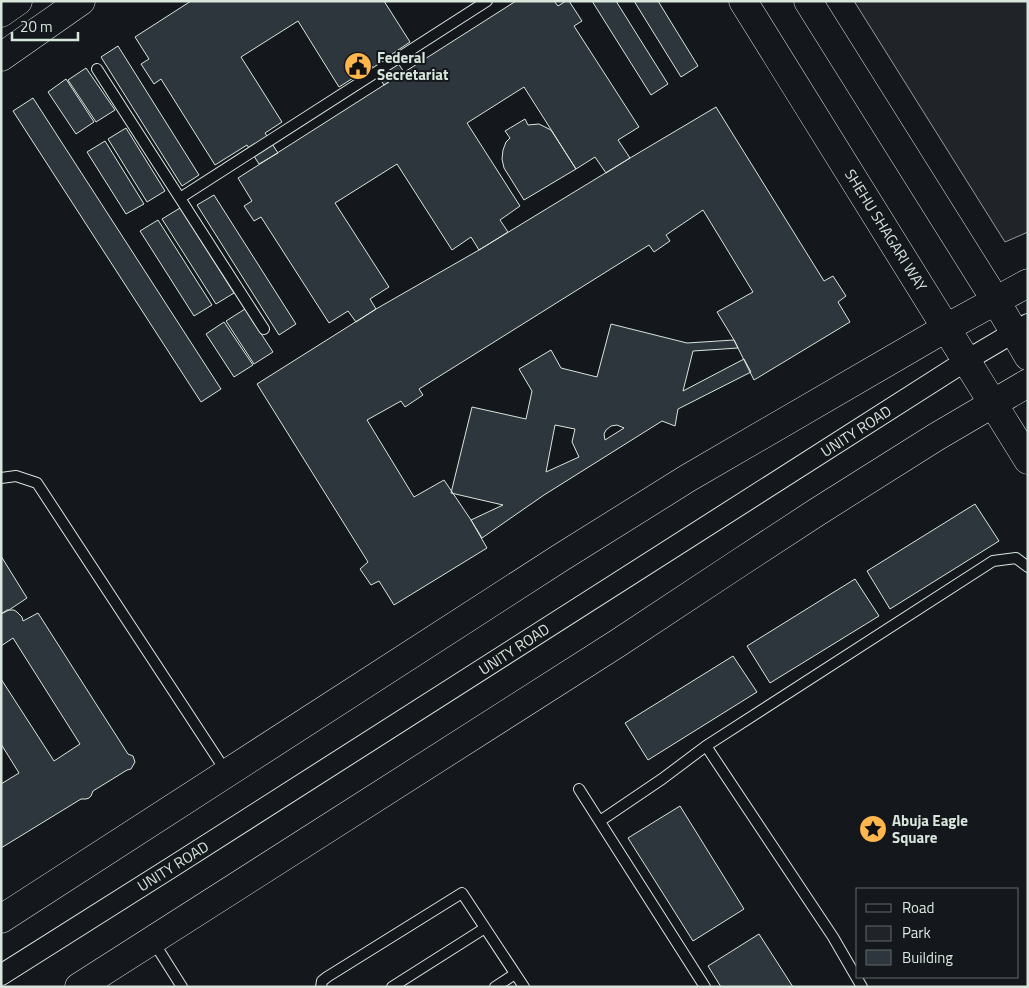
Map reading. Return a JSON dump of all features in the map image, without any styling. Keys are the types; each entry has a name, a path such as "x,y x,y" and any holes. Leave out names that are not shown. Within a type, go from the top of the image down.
{"street":[{"path":"1,13 18,1"},
{"path":"7,54 82,1"},
{"name":"SHEHU SHAGARI WAY","path":"743,1 1028,460"},
{"path":"808,1 996,301 1021,328 1028,356"},
{"path":"1,919 576,548 688,478 946,328 1028,283"},
{"name":"UNITY ROAD","path":"1,975 967,360 1021,328"},
{"path":"79,987 618,643 817,512 936,437 1028,383"}],"lane":[{"path":"180,198 487,1"},
{"path":"96,69 264,329"},
{"path":"1,478 16,476 37,483 227,773"},
{"path":"600,821 662,779 706,746 994,561 1016,558 1028,567"},
{"path":"706,746 833,937 856,977"},
{"path":"579,788 705,987"},
{"path":"321,987 322,981 327,976 462,893 524,987"},
{"path":"392,987 485,928"},
{"path":"153,940 182,987"},
{"path":"496,987 516,974"}],"green space":[{"path":"854,1 1028,1 1028,232 1005,242"}],"building":[{"path":"191,1 384,1 410,42 392,54 404,72 384,85 372,66 339,87 298,21 241,57 282,122 265,133 278,153 259,164 247,145 215,165 161,79 154,84 141,64 149,59 135,37"},
{"path":"516,1 554,1 558,6 569,1 582,21 574,26 639,127 618,140 630,158 606,173 595,157 576,169 524,87 467,123 520,206 500,220 508,232 479,250 471,237 452,250 397,164 335,203 389,287 370,299 376,309 356,322 348,311 329,323 261,217 254,221 244,206 252,201 238,178"},
{"path":"592,1 616,1 668,84 651,95"},
{"path":"634,1 658,1 698,66 681,77"},
{"path":"118,46 199,175 182,186 101,57"},
{"path":"86,68 115,110 96,122 68,80"},
{"path":"66,79 94,122 76,134 48,92"},
{"path":"33,98 221,389 201,402 13,111"},
{"path":"716,107 824,281 833,276 846,296 838,302 850,322 754,380 734,340 717,312 753,292 703,210 666,235 670,241 654,252 649,245 419,389 423,395 405,407 401,401 367,420 414,497 444,480 487,548 394,605 379,581 371,585 360,569 368,562 257,384 376,309 479,250"},
{"path":"525,119 528,125 539,124 551,130 576,169 524,200 504,168 502,159 506,142 510,138 505,131"},
{"path":"126,128 165,191 147,202 108,139"},
{"path":"105,141 144,204 126,214 87,152"},
{"path":"214,195 296,324 279,335 197,205"},
{"path":"180,208 234,293 216,304 162,219"},
{"path":"158,220 212,305 194,316 140,231"},
{"path":"245,309 273,352 254,364 226,321"},
{"path":"224,322 253,365 234,377 206,334"},
{"path":"611,324 687,343 734,340 738,348 693,351 683,391 744,359 751,372 678,409 675,426 662,421 544,495 482,538 471,520 503,505 451,493 472,407 526,419 532,391 519,369 551,350 561,368 597,377","holes":["555,425 575,429 572,442 579,457 546,472","617,425 624,428 605,440 604,434 606,430 611,426"]},
{"path":"975,504 999,541 890,609 867,571"},
{"path":"1,556 27,598 1,614"},
{"path":"855,579 879,616 770,683 747,646"},
{"path":"7,610 17,612 23,621 38,613 128,754 133,756 135,762 131,769 93,791 89,798 81,799 1,848 1,784 19,773 1,744 1,679 54,761 80,744 13,638 1,646 1,614"},
{"path":"733,656 757,692 648,760 625,723"},
{"path":"680,806 744,909 693,941 628,838"},
{"path":"759,934 793,987 721,987 708,966"}],"place":[{"name":"Federal Secretariat","path":"358,66"},
{"name":"Abuja Eagle Square","path":"873,829"}]}
